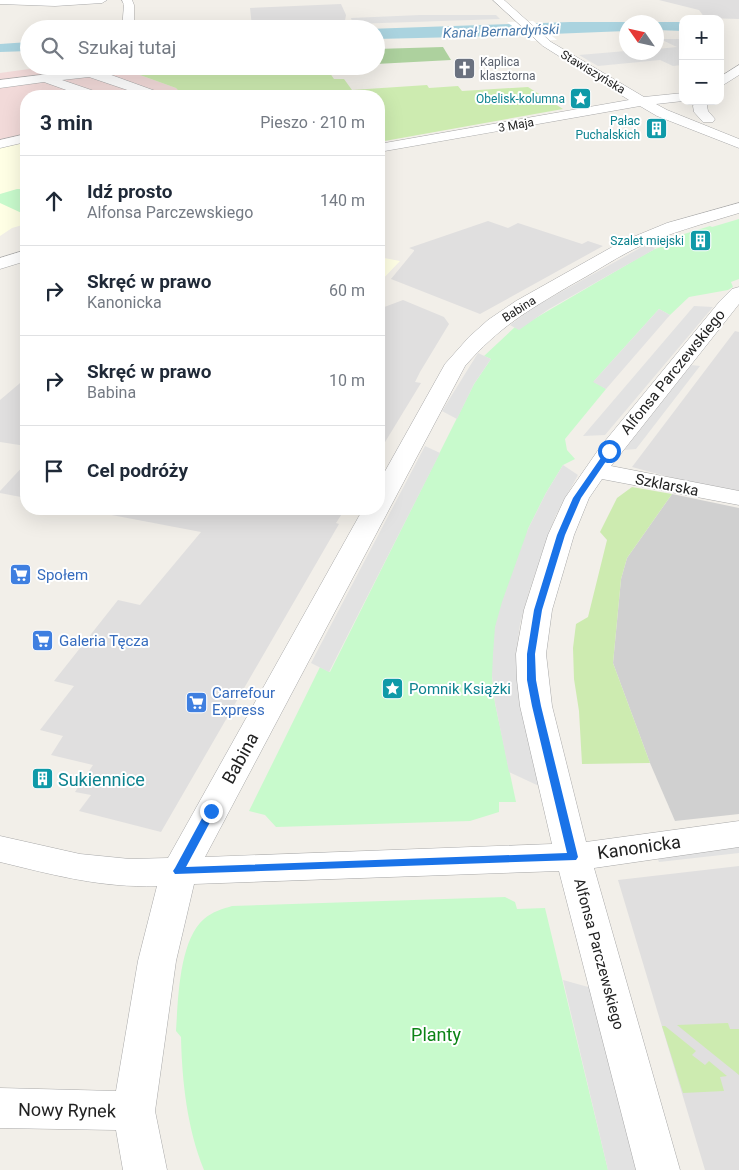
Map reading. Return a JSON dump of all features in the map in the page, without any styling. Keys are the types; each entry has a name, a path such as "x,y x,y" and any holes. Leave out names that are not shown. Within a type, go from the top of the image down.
{"street":[{"path":"0,1 55,3 102,0"},
{"path":"128,0 128,20"},
{"name":"Stawiszyńska","path":"498,0 544,41 588,70 644,101"},
{"path":"724,75 737,71"},
{"path":"724,80 737,71"},
{"path":"0,84 66,75"},
{"path":"97,75 139,90"},
{"path":"43,78 78,90"},
{"path":"644,101 656,94 679,87"},
{"path":"644,101 679,97"},
{"path":"644,101 739,131"},
{"path":"644,101 674,119 739,144"},
{"name":"3 Maja","path":"385,148 644,101"},
{"path":"701,105 701,112 708,120"},
{"path":"0,144 20,139"},
{"name":"Babina","path":"385,493 452,372 470,347 494,324 523,305 627,246 673,227 739,208"},
{"path":"0,249 20,243"},
{"path":"0,264 20,257"},
{"name":"Alfonsa Parczewskiego","path":"658,1170 573,857 536,706 531,654 538,610 561,535 577,498 594,470 727,305 739,293"},
{"name":"Szklarska","path":"594,470 739,498"},
{"name":"Babina","path":"145,1170 134,1111 157,961 179,871 373,515"},
{"name":"Kanonicka","path":"179,871 573,857 739,834"},
{"path":"0,848 54,863 89,870 130,873 179,871"},
{"name":"Nowy Rynek","path":"0,1108 134,1111"}],"shaded area":[{"path":"659,0 739,0 739,19 724,19 724,15 703,15 699,10"},
{"path":"341,4 346,15 345,20 251,20 250,8"},
{"path":"420,15 496,15 500,19 385,23 385,20 352,20 351,18"},
{"path":"664,39 679,39 679,65 673,66 660,60 664,60 664,48 677,47 664,41"},
{"path":"619,52 619,60 660,60 598,66 579,55"},
{"path":"20,70 20,75 140,75 178,90 20,90 20,143 0,148 0,73"},
{"path":"20,143 20,226 12,228 0,236 0,148"},
{"path":"488,221 508,228 518,223 582,244 588,241 603,246 480,314 391,279 414,251 409,248"},
{"path":"649,243 655,249 549,309 519,330 510,325 534,307"},
{"path":"385,258 400,261 385,277"},
{"path":"403,300 444,317 449,324 415,382 421,383 385,442 385,307"},
{"path":"694,306 713,307 605,435 583,436"},
{"path":"659,309 670,315 606,389 593,382"},
{"path":"735,331 739,332 739,491 688,482 632,467"},
{"path":"478,353 491,359 474,384 457,419 442,411"},
{"path":"691,365 700,366 636,449 624,450"},
{"path":"20,383 20,445 0,442 0,400"},
{"path":"425,446 440,453 329,672 311,663"},
{"path":"563,465 578,475 556,515 549,533 520,624 517,647 517,678 539,786 509,772 495,703 492,676 495,627 528,529"},
{"path":"20,469 20,497 0,493"},
{"path":"672,494 739,508 739,814 675,821 650,763 613,663 621,579 627,558"},
{"path":"112,515 341,515 336,523 339,524 161,832 79,811 91,795 75,792 93,765 51,755 63,736 40,730 74,686 54,681 118,600 140,605 201,532"},
{"path":"739,842 739,853 659,862 655,852"},
{"path":"739,866 739,1170 705,1170 618,880"},
{"path":"563,980 599,990 644,1170 608,1170"}],"green space":[{"path":"443,47 451,60 385,64 385,49"},
{"path":"140,75 331,75 334,79 344,79 352,90 178,90"},
{"path":"427,85 429,88 458,86 462,91 528,87 563,109 385,141 385,90 352,90"},
{"path":"20,189 20,212 0,203 0,194"},
{"path":"739,219 739,279 731,282 733,287 728,290 689,297 670,315 659,309 594,381 606,389 565,439 567,450 575,459 563,465 528,529 492,676 495,703 516,802 499,802 499,812 470,821 276,827 265,815 249,811 320,667 330,672 474,384 491,359 484,356 515,327 534,319 640,257 655,249 671,244 681,235"},
{"path":"632,487 672,494 627,558 621,579 613,663 650,763 582,764 579,711 574,679 573,648 576,624 588,617 607,540 600,532 617,498"},
{"name":"Planty","path":"505,897 515,902 517,909 545,908 608,1170 204,1170 193,1138 186,1104 181,1037 176,1031 179,988 185,956 189,941 204,919 232,906"},
{"path":"728,1023 730,1029 739,1029 739,1075 677,1025"},
{"path":"662,1026 665,1026 696,1051 692,1055 705,1065 709,1061 727,1076 720,1077 724,1091 683,1093"}],"water":[{"name":"Kanał Bernardyński","path":"619,22 619,31 385,39 385,28"},
{"path":"664,22 679,22 679,31 664,30"},
{"path":"20,43 20,51 0,52 0,44"}],"pier":[{"path":"533,21 557,40 531,41 507,22"}],"place":[{"name":"Kaplica klasztorna","path":"464,69"},
{"name":"Obelisk-kolumna","path":"581,99"},
{"name":"Pałac Puchalskich","path":"656,128"},
{"name":"Szalet miejski","path":"700,241"},
{"name":"Społem","path":"21,575"},
{"name":"Galeria Tęcza","path":"43,641"},
{"name":"Pomnik Książki","path":"393,689"},
{"name":"Carrefour Express","path":"196,702"},
{"name":"Sukiennice","path":"42,779"}],"route":[{"path":"211,811 179,871 573,857 536,706 532,680 531,654 533,630 561,535 569,515 586,483 609,451"}]}
